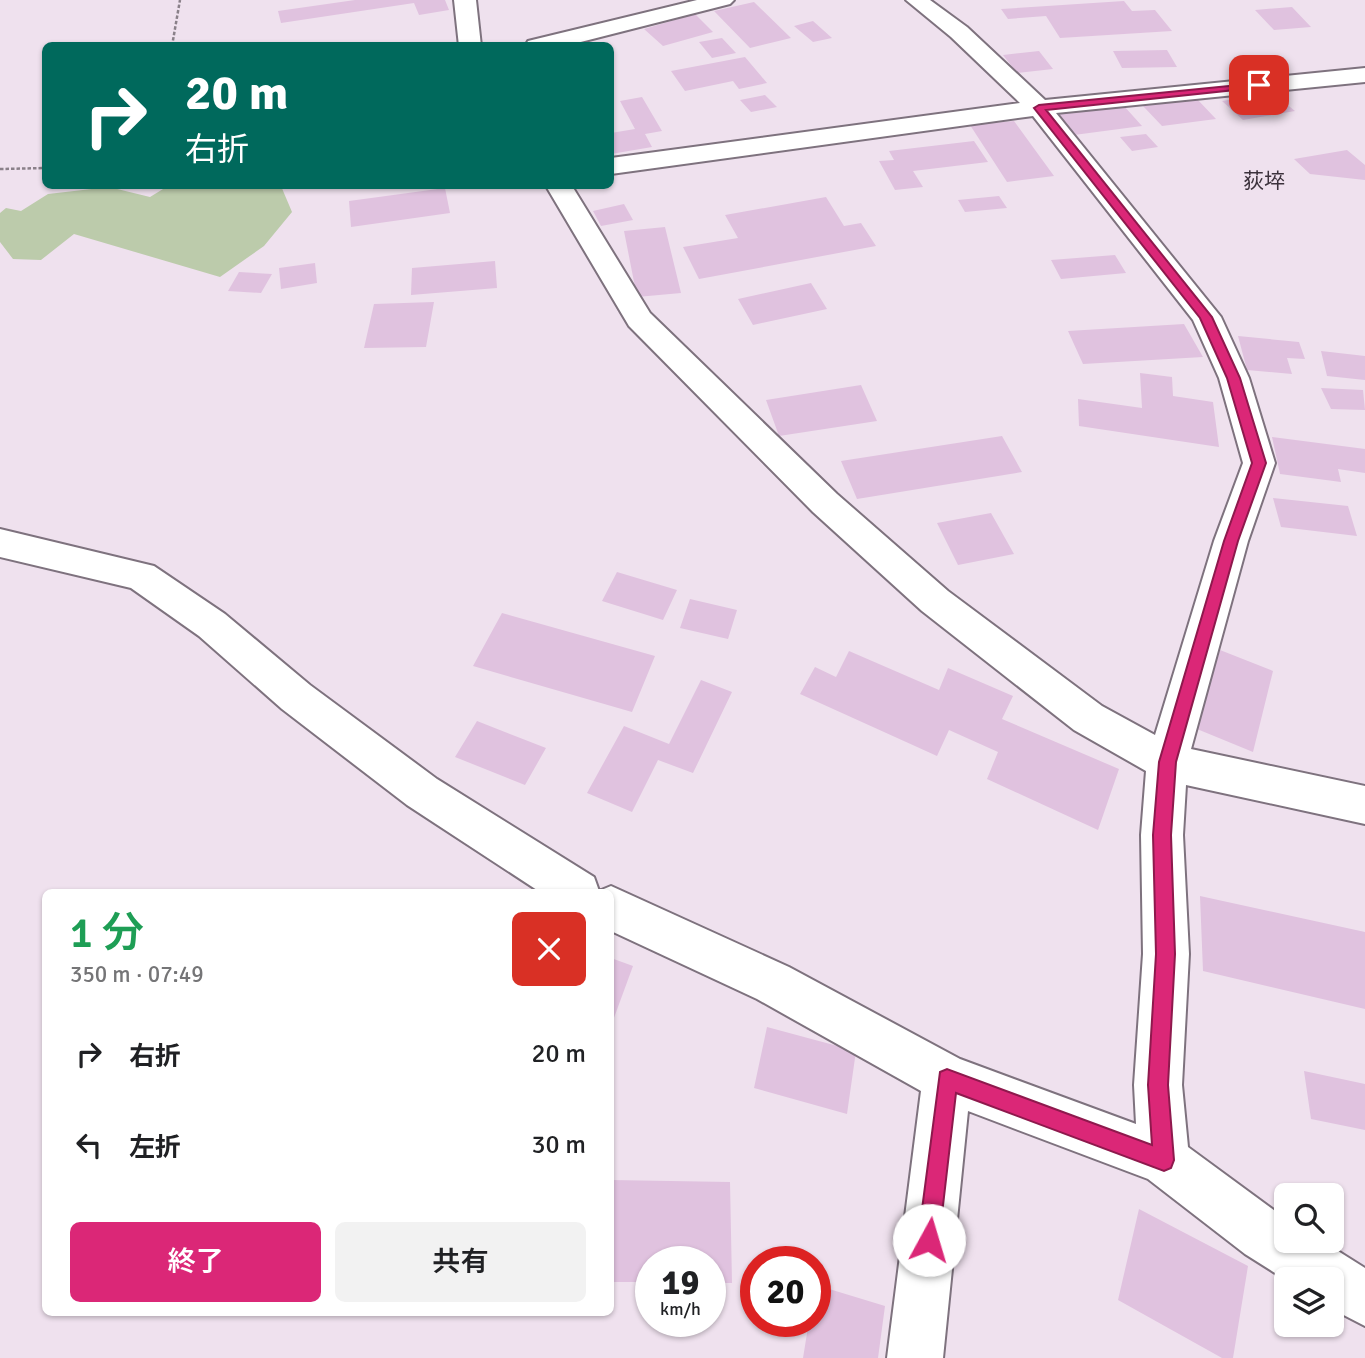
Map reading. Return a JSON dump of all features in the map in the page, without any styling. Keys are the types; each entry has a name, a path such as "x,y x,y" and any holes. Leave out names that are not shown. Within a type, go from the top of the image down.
{"street":[{"path":"465,0 470,42"},
{"path":"552,42 723,0"},
{"path":"917,0 959,33 1039,108 1206,317 1234,378 1259,463 1231,541 1167,762 1162,835 1166,954 1158,1085 1164,1160"},
{"path":"614,166 1039,108 1365,75"},
{"path":"561,189 639,319 825,503 934,601 1088,718 1167,762 1365,805"},
{"path":"0,543 141,576 212,625 296,697 422,792 573,889"},
{"path":"614,909 773,983 947,1079 1164,1160 1264,1235 1365,1299"},
{"path":"915,1358 947,1079"}],"path":[{"path":"173,42 180,0"},
{"path":"0,169 42,168"}],"green space":[{"path":"117,189 150,197 163,189 282,189 292,212 264,246 220,277 74,234 41,260 13,259 0,242 0,213 6,208 21,211 48,194"}],"building":[{"path":"355,0 445,0 449,10 419,15 414,3 281,23 278,11"},
{"path":"1124,1 1132,11 1155,10 1172,31 1060,38 1046,16 1008,19 1001,9"},
{"path":"754,2 791,38 750,48 714,11"},
{"path":"1292,7 1311,27 1274,30 1255,10"},
{"path":"695,14 713,32 663,46 644,29"},
{"path":"813,21 832,38 813,42 794,26"},
{"path":"722,38 736,53 712,58 699,42"},
{"path":"1167,50 1177,67 1122,68 1113,51"},
{"path":"1039,51 1053,69 1017,73 1003,55"},
{"path":"745,57 767,83 739,89 733,81 685,91 671,71"},
{"path":"1273,93 1295,111 1243,120 1222,101"},
{"path":"765,95 777,107 751,112 740,100"},
{"path":"642,97 662,131 645,134 652,147 614,153 614,132 635,129 620,101"},
{"path":"1197,99 1216,119 1162,126 1143,106"},
{"path":"1124,106 1142,126 1074,135 1057,114"},
{"path":"1014,121 1054,176 1007,182 970,125"},
{"path":"1146,134 1158,147 1132,151 1120,137"},
{"path":"974,141 988,162 913,171 923,187 895,190 879,161 894,160 889,151"},
{"path":"1347,150 1365,165 1365,180 1310,174 1294,159"},
{"path":"445,189 450,213 351,227 349,201"},
{"path":"999,196 1007,208 965,212 958,200"},
{"path":"826,197 844,226 861,223 876,246 699,279 683,247 738,238 725,215"},
{"path":"624,204 633,220 601,226 593,211"},
{"path":"665,227 681,293 637,297 624,231"},
{"path":"1115,255 1126,273 1061,279 1051,260"},
{"path":"495,261 497,288 411,295 412,268"},
{"path":"315,263 317,283 281,289 279,268"},
{"path":"239,272 272,274 261,293 228,291"},
{"path":"811,283 827,309 753,325 738,299"},
{"path":"434,302 426,347 364,348 374,304"},
{"path":"1184,324 1203,357 1083,364 1068,331"},
{"path":"1238,336 1299,342 1305,359 1287,358 1292,374 1247,370"},
{"path":"1321,351 1365,356 1365,380 1327,376"},
{"path":"1140,373 1172,377 1173,396 1213,402 1219,447 1079,426 1078,399 1142,408"},
{"path":"861,385 877,421 779,436 766,400"},
{"path":"1321,388 1363,390 1365,410 1331,409"},
{"path":"1002,436 1022,472 857,499 841,461"},
{"path":"1272,437 1365,449 1365,473 1338,469 1341,482 1280,474"},
{"path":"1273,498 1348,506 1357,536 1281,527"},
{"path":"991,513 1014,554 958,565 937,523"},
{"path":"617,572 677,590 663,620 602,601"},
{"path":"690,599 737,610 728,639 680,628"},
{"path":"502,613 655,656 632,712 473,666"},
{"path":"1220,650 1273,671 1253,752 1197,729"},
{"path":"849,651 939,690 948,668 1013,696 1002,719 1119,769 1098,830 987,779 998,752 949,730 937,756 800,694 815,667 836,677"},
{"path":"701,680 732,692 693,773 658,760 632,812 587,793 624,726 669,744"},
{"path":"477,721 546,748 525,785 455,757"},
{"path":"1200,896 1365,932 1365,1009 1203,971"},
{"path":"614,959 633,966 614,1018"},
{"path":"767,1027 856,1051 847,1114 754,1088"},
{"path":"1304,1071 1365,1084 1365,1130 1311,1119"},
{"path":"614,1180 730,1182 732,1283 726,1283 726,1246 635,1246 635,1282 614,1282"},
{"path":"1139,1209 1248,1266 1233,1358 1222,1358 1118,1300"},
{"path":"831,1290 885,1306 878,1358 803,1358 806,1337 831,1337"}],"district":[{"name":"荻埣","path":"1264,181"}],"route":[{"path":"929,1240 947,1079 1164,1160 1158,1085 1166,954 1162,835 1167,762 1231,541 1259,463 1234,378 1206,317 1039,108 1259,85"}]}
